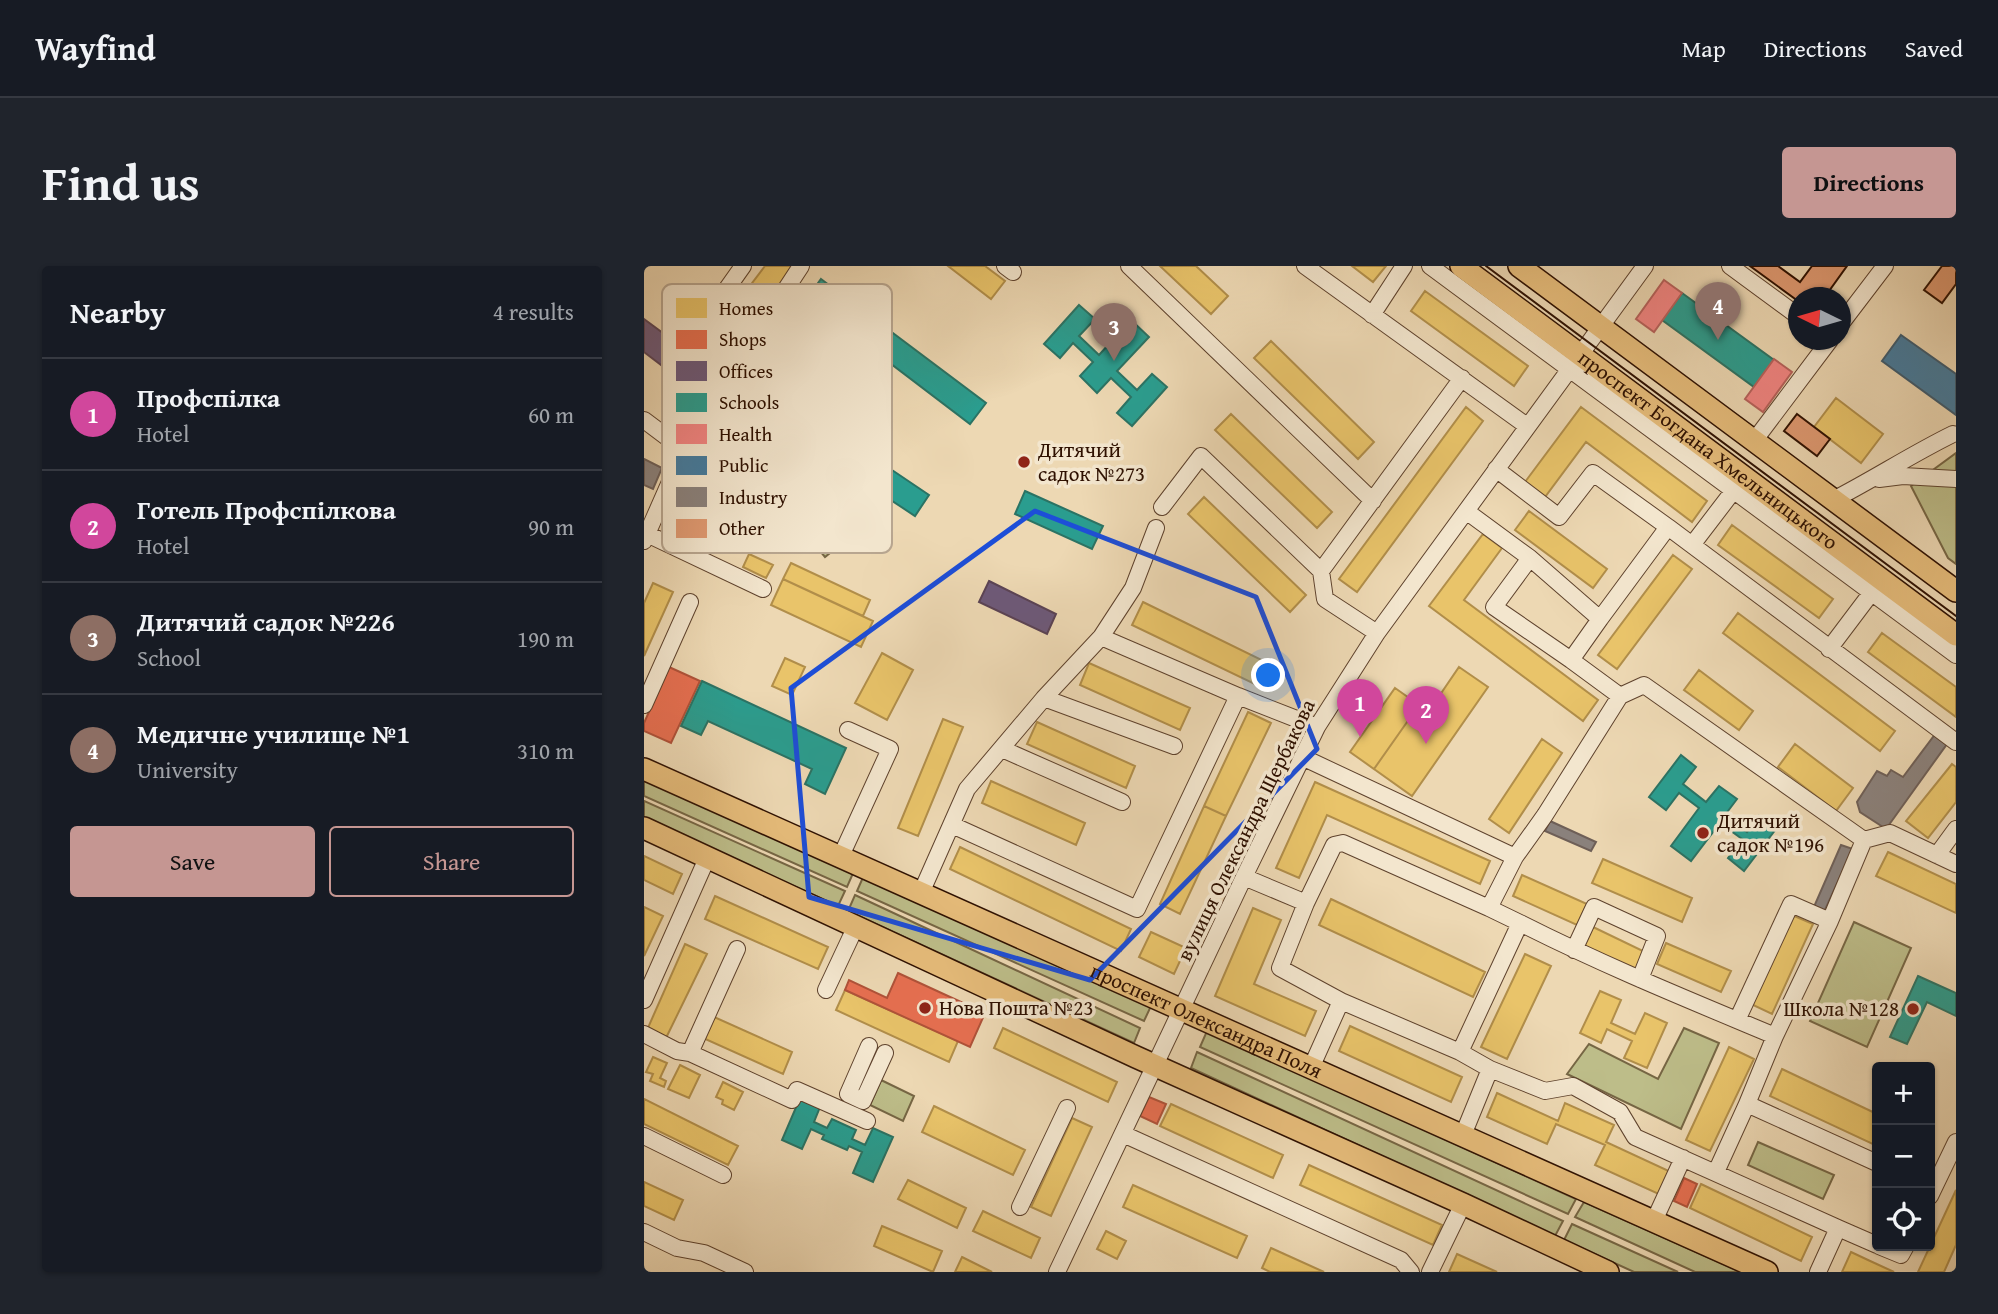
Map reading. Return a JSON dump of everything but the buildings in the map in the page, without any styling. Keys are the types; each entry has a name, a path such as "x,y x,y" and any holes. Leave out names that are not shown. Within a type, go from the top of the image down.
{"main road":[{"name":"проспект Богдана Хмельницького","path":"1461,266 1575,362 1943,632"},
{"name":"проспект Богдана Хмельницького","path":"1519,266 1956,591"},
{"name":"проспект Олександра Поля","path":"644,769 1768,1272"},
{"path":"644,828 1156,1065 1463,1203 1607,1272"}],"street":[{"path":"730,284 743,266"},
{"path":"789,284 801,266"},
{"path":"1129,266 1373,501"},
{"path":"1305,266 1527,426"},
{"path":"1373,315 1404,266"},
{"path":"1430,266 1575,362 1734,490 1800,529 1872,592 1943,632 1956,655"},
{"name":"вулиця Олександра Щербакова","path":"1057,1272 1317,727 1377,633 1645,266"},
{"path":"1730,266 1788,309"},
{"path":"1851,311 1885,266"},
{"path":"1754,441 1822,350"},
{"path":"1321,571 1462,378"},
{"path":"644,420 662,434"},
{"path":"1833,500 1953,434"},
{"path":"1162,507 1201,456 1321,571 1325,599 1377,633"},
{"path":"1496,469 1559,517 1593,473 1956,742"},
{"path":"1870,481 1903,476 1956,479"},
{"path":"1692,545 1734,490"},
{"path":"662,500 645,538 662,545"},
{"path":"1465,510 1530,558 1600,619"},
{"path":"1571,660 1668,527"},
{"path":"921,893 967,789 1044,698 1101,637 1133,588 1156,528"},
{"path":"680,553 763,589"},
{"path":"1530,558 1494,607 1620,696"},
{"path":"1829,649 1872,592"},
{"path":"644,705 690,602"},
{"path":"1101,637 1317,727"},
{"path":"1489,908 1515,857 1620,696 1644,684 1864,840"},
{"path":"952,825 1137,909 1238,696"},
{"path":"1044,698 1174,746"},
{"path":"841,856 890,749 848,730"},
{"path":"1002,749 1122,802"},
{"path":"1302,757 1515,857"},
{"path":"1937,855 1956,829"},
{"path":"1864,840 1890,833 1956,863"},
{"path":"1716,1172 1830,922 1864,840"},
{"path":"1776,1036 1574,950 1489,908 1343,843 1334,845 1306,903 1280,968 1341,1001 1460,1052 1490,1069 1545,1091 1573,1086 1620,1112 1635,1137 1872,1242"},
{"path":"644,1000 708,856"},
{"path":"1244,877 1306,903"},
{"path":"1739,1016 1791,904 1830,922"},
{"path":"1574,950 1594,908 1606,913 1657,936 1640,979"},
{"path":"1460,1052 1520,923"},
{"path":"826,990 856,926"},
{"path":"690,1053 737,949"},
{"path":"1311,1068 1341,1001"},
{"path":"644,1034 792,1100 797,1090 867,1121"},
{"path":"869,1046 848,1094 863,1101 886,1053"},
{"path":"1463,1135 1490,1069"},
{"path":"1747,1104 1872,1161"},
{"path":"1020,1207 1067,1108"},
{"path":"1123,1134 1401,1260 1411,1272"},
{"path":"644,1136 723,1175"},
{"path":"1932,1188 1956,1142"},
{"path":"1654,1221 1683,1158"},
{"path":"1430,1272 1463,1203"},
{"path":"1818,1272 1838,1228"},
{"path":"644,1232 677,1248 704,1253 745,1272"}],"highlighted area":[{"path":"1035,511 1256,597 1317,749 1090,980 809,897 791,688"}],"green space":[{"path":"1956,453 1956,564 1948,558 1911,486"},
{"path":"644,777 854,871 847,887 644,796"},
{"path":"644,801 845,891 838,906 644,819"},
{"path":"864,875 1151,1006 1144,1021 857,891"},
{"path":"855,895 1140,1028 1134,1043 848,911"},
{"path":"1854,922 1911,948 1867,1047 1810,1021"},
{"path":"1684,1028 1719,1043 1681,1129 1567,1074 1589,1044 1658,1079"},
{"path":"1207,1031 1576,1199 1568,1214 1200,1047"},
{"path":"1197,1052 1563,1221 1555,1236 1191,1068"},
{"path":"881,1080 914,1096 903,1121 870,1105"},
{"path":"1758,1142 1834,1175 1823,1199 1748,1165"},
{"path":"1584,1202 1741,1272 1695,1272 1575,1217"},
{"path":"1572,1224 1678,1272 1634,1272 1564,1240"}],"tram line":[{"path":"1486,266 1956,616"}],"place":[{"name":"Медичне училище №1","path":"1718,340"},
{"name":"Дитячий садок №226","path":"1114,361"},
{"name":"Дитячий садок №273","path":"1024,462"},
{"name":"Профспілка","path":"1360,737"},
{"name":"Готель Профспілкова","path":"1426,744"},
{"name":"Дитячий садок №196","path":"1703,833"},
{"name":"Нова Пошта №23","path":"925,1008"},
{"name":"Школа №128","path":"1913,1009"}]}
